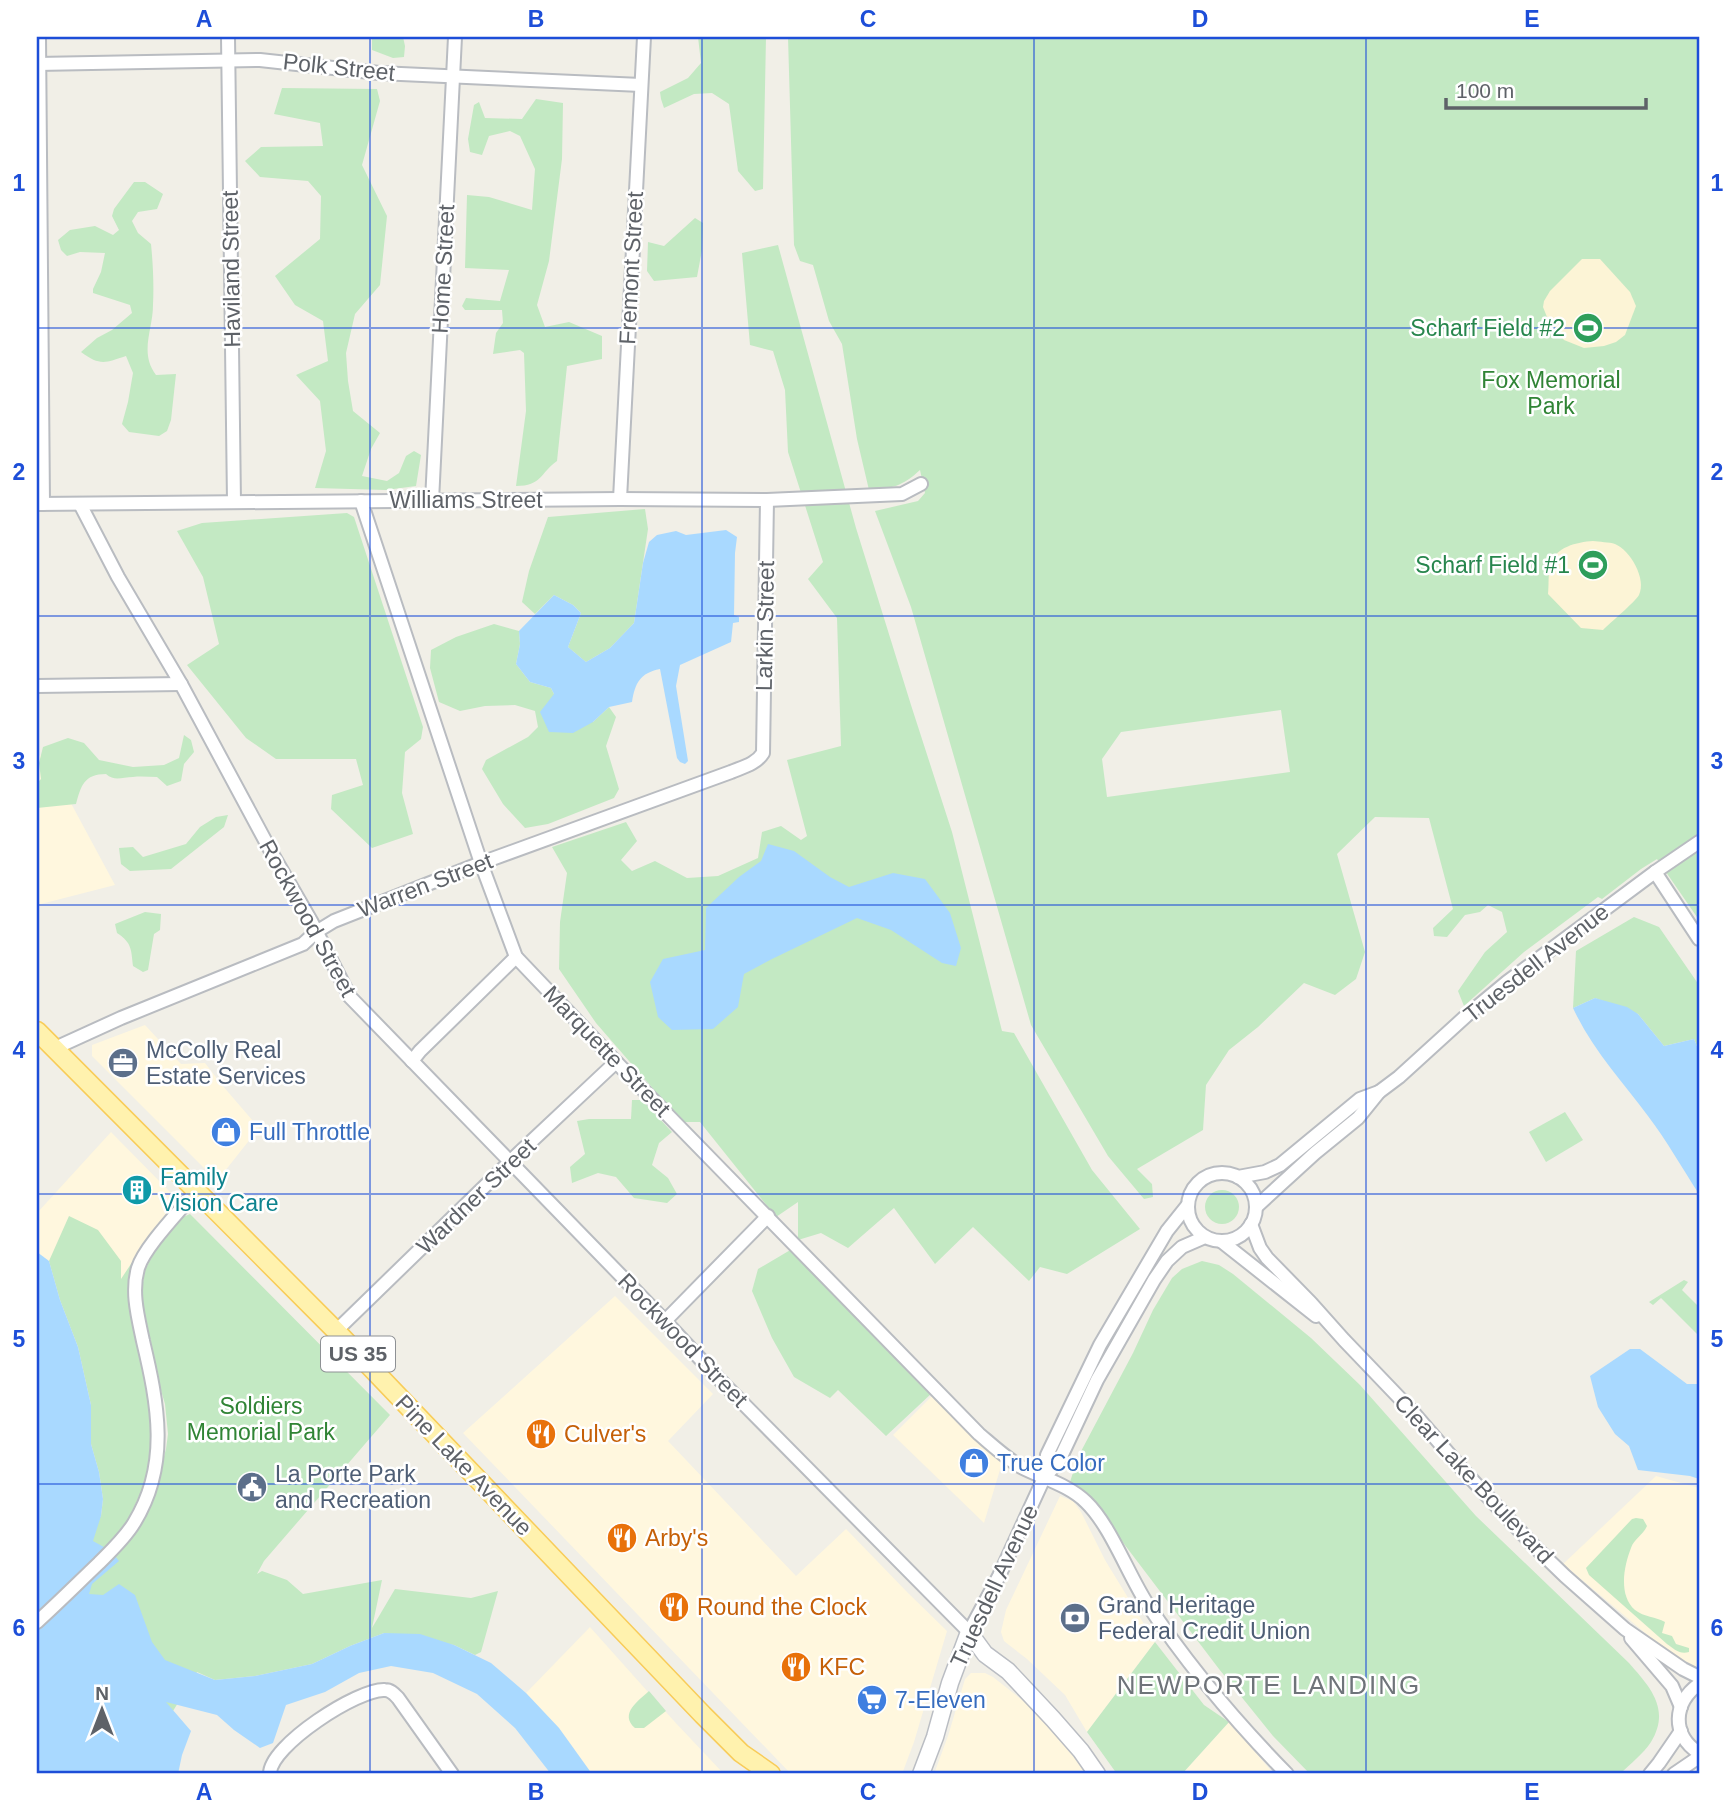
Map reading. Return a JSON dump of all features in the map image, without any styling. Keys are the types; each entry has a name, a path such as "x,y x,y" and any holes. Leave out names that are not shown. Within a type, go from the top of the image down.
{"main road":[{"name":"Pine Lake Avenue","path":"37,1031 336,1331 703,1715 741,1753 771,1774"},
{"name":"Pine Lake Avenue","path":"741,1753 753,1774"}],"street":[{"path":"39,37 40,504 80,504"},
{"name":"Haviland Street","path":"228,37 234,502"},
{"name":"Home Street","path":"432,501 455,37"},
{"name":"Fremont Street","path":"620,499 644,37"},
{"name":"Polk Street","path":"38,64 260,60 367,72 641,85"},
{"name":"Williams Street","path":"80,504 767,500 902,494 922,484"},
{"name":"Larkin Street","path":"764,753 767,500"},
{"name":"Marquette Street","path":"360,501 481,863 516,957 979,1434 1019,1466 1061,1486 1086,1502 1105,1528 1136,1586 1155,1614 1248,1735 1287,1774"},
{"name":"Rockwood Street","path":"80,504 117,577 181,684 350,997 718,1378 969,1632"},
{"path":"37,686 181,684"},
{"name":"Warren Street","path":"53,1049 121,1018 303,944 334,920 731,772 760,759 764,753"},
{"name":"Truesdell Avenue","path":"1256,1208 1315,1153 1358,1118 1380,1092 1507,982 1699,842"},
{"path":"1655,872 1699,939"},
{"path":"412,1062 516,957"},
{"name":"Wardner Street","path":"336,1331 616,1062"},
{"name":"Truesdell Avenue","path":"1238,1177 1265,1172 1280,1165 1360,1099 1380,1092"},
{"path":"1222,1173 1238,1177 1251,1190 1256,1208 1251,1224 1238,1236 1221,1241 1205,1237 1192,1224 1187,1206 1191,1191 1204,1178 1222,1173"},
{"path":"37,1622 111,1551 134,1525 143,1506 157,1462 158,1415 135,1304 139,1266 156,1239 196,1191"},
{"name":"Truesdell Avenue","path":"1044,1478 1047,1455 1100,1345 1167,1231 1187,1206"},
{"path":"665,1321 768,1216"},
{"name":"Clear Lake Boulevard","path":"1251,1224 1267,1258 1412,1411 1534,1546 1625,1629 1699,1677"},
{"name":"Truesdell Avenue","path":"921,1774 969,1632 989,1596 1044,1478 1059,1461 1097,1380 1167,1261 1182,1247 1205,1237"},
{"name":"Clear Lake Boulevard","path":"1221,1241 1312,1314 1329,1323"},
{"name":"Clear Lake Boulevard","path":"1625,1629 1636,1646 1672,1686 1681,1707"},
{"path":"969,1632 985,1654 1008,1671 1053,1718 1097,1774"},
{"path":"1674,1774 1699,1755 1681,1731 1679,1719 1685,1698 1699,1684"},
{"path":"271,1769 281,1751 318,1719 363,1695 386,1690 398,1698 452,1774"},
{"path":"1650,1774 1681,1731"}],"shaded area":[{"path":"45,755 115,885 37,905 37,756"},
{"path":"145,1025 181,1064 205,1063 259,1128 217,1181 92,1056 92,1045"},
{"path":"111,1132 176,1198 177,1203 133,1261 78,1347 49,1261 37,1252 37,1213"},
{"path":"615,1296 713,1394 668,1441 796,1576 846,1529 947,1631 902,1774 791,1774 463,1433"},
{"path":"936,1392 1002,1463 984,1523 893,1435"},
{"path":"1656,1476 1699,1488 1699,1668 1682,1662 1669,1653 1563,1564"},
{"path":"1060,1496 1073,1501 1081,1512 1105,1560 1155,1642 1087,1732 1065,1695 1004,1641 1001,1632 1006,1610"},
{"path":"590,1627 724,1774 592,1774 559,1728 526,1693"},
{"path":"971,1673 985,1673 993,1677 1031,1707 1064,1742 1086,1774 934,1774 965,1679"},
{"path":"1229,1722 1274,1774 1182,1774"}],"green space":[{"path":"372,37 403,37 404,57 393,58 372,50"},
{"path":"698,37 766,37 763,189 755,191 738,171 729,104 712,93 694,94 664,108 660,92 688,78 701,63"},
{"name":"Fox Memorial Park","path":"788,37 1699,37 1699,920 1657,859 1602,899 1598,897 1524,952 1464,1006 1458,991 1485,952 1507,932 1502,912 1488,905 1480,912 1465,915 1447,937 1434,936 1433,928 1453,909 1429,818 1375,817 1337,854 1365,952 1356,979 1335,995 1304,983 1258,1027 1229,1050 1206,1085 1203,1130 1137,1169 1152,1184 1153,1197 1144,1199 1108,1156 1031,1025 911,607 875,511 918,501 925,493 920,470 896,486 869,490 857,439 842,344 829,321 813,265 800,261 794,245","holes":["1281,710 1290,772 1107,797 1102,759 1121,732"]},
{"path":"282,88 377,89 380,101 362,165 387,216 380,285 355,314 346,353 348,381 353,411 380,433 371,449 362,476 387,481 399,473 406,456 414,451 421,455 416,486 386,490 315,488 326,451 320,401 296,375 328,361 323,321 295,305 275,276 320,239 321,196 308,181 260,177 245,161 261,147 323,146 320,123 274,114"},
{"path":"536,99 563,103 562,159 549,261 537,305 545,327 569,322 602,336 602,359 567,366 557,461 536,481 516,486 526,411 524,353 520,350 493,354 496,333 503,323 502,310 465,310 462,306 466,298 500,301 509,270 465,268 467,195 489,197 532,210 535,169 520,136 510,131 489,136 482,155 470,152 468,139 474,105 479,102 485,118 522,119"},
{"path":"134,182 145,182 163,194 157,209 138,212 132,221 138,233 151,244 153,297 148,358 156,375 176,374 171,420 167,431 159,436 129,432 122,424 133,373 126,356 103,362 93,360 81,352 132,313 130,305 93,293 105,253 80,252 67,256 61,250 58,240 70,230 95,226 113,235 119,230 112,216 114,209"},
{"path":"695,218 703,223 697,277 654,281 647,271 648,242 664,246"},
{"path":"778,245 856,528 952,832 1002,1031 1014,1033 1092,1170 1140,1229 1067,1274 1040,1267 1029,1281 973,1227 935,1264 894,1208 848,1248 821,1233 798,1240 798,1202 776,1217 700,1122 682,1122 596,1023 559,969 560,922 567,873 552,847 626,822 637,841 621,860 632,871 655,861 687,878 718,876 758,858 762,832 781,826 801,840 807,836 787,760 841,746 837,618 808,579 823,562 788,452 785,390 773,351 750,345 742,253"},
{"path":"645,509 648,529 634,623 610,648 586,662 568,647 581,613 573,605 554,595 535,614 522,602 529,571 548,517"},
{"path":"347,513 354,517 423,727 421,739 405,752 402,793 413,834 372,848 331,809 332,795 363,785 356,759 276,759 246,738 187,665 219,644 203,577 177,531 202,523"},
{"path":"494,624 519,631 520,644 516,664 530,682 551,688 554,694 593,722 609,707 616,717 606,746 619,789 614,798 548,824 525,828 503,804 482,769 486,760 528,737 538,727 535,711 515,705 485,706 460,711 439,702 430,668 431,650 456,637"},
{"path":"184,735 191,740 194,752 184,764 181,781 167,786 157,777 116,778 106,774 93,776 85,782 76,804 37,808 37,783 41,779 39,763 43,747 68,738 84,743 99,760 133,767 164,765 179,758"},
{"path":"228,815 224,827 171,869 130,871 121,864 119,848 133,847 143,857 186,844 200,827 216,817"},
{"path":"145,912 161,914 160,930 154,934 148,970 143,972 133,966 130,947 117,933 115,924"},
{"path":"1634,917 1659,927 1699,985 1699,1051 1694,1039 1664,1046 1638,1014 1595,998 1573,1008 1576,951"},
{"path":"632,1100 642,1100 672,1132 659,1143 652,1165 668,1178 677,1194 667,1203 634,1198 616,1177 598,1173 572,1183 570,1167 585,1154 577,1121 631,1119"},
{"path":"1565,1112 1583,1140 1546,1162 1529,1132"},
{"path":"1222,1190 1234,1195 1239,1207 1234,1219 1222,1224 1210,1219 1205,1207 1210,1195"},
{"name":"Soldiers Memorial Park","path":"190,1214 390,1415 264,1561 257,1574 262,1571 287,1580 303,1594 382,1580 372,1628 395,1589 471,1598 498,1591 481,1652 475,1655 454,1645 384,1633 312,1664 255,1676 215,1680 197,1672 173,1711 37,1774 37,1636 121,1549 143,1519 154,1494 168,1434 165,1404 141,1295 145,1270 155,1251 183,1217"},
{"name":"Soldiers Memorial Park","path":"69,1216 98,1230 121,1261 121,1279 133,1261 129,1284 131,1312 150,1403 152,1449 143,1487 127,1523 100,1553 37,1600 101,1516 103,1499 91,1444 91,1405 78,1347 49,1261"},
{"path":"792,1249 932,1393 886,1436 838,1390 830,1398 794,1377 772,1338 752,1291 758,1269"},
{"path":"1202,1261 1219,1265 1233,1274 1311,1338 1360,1385 1476,1516 1629,1663 1644,1681 1658,1709 1657,1730 1648,1746 1620,1774 1310,1774 1273,1736 1219,1669 1094,1501 1070,1482 1078,1457 1172,1278 1182,1269"},
{"path":"1684,1280 1688,1282 1682,1290 1699,1307 1699,1336 1661,1298 1653,1305 1649,1302"},
{"path":"1632,1519 1643,1519 1647,1526 1632,1545 1628,1555 1624,1580 1626,1597 1635,1610 1665,1622 1662,1633 1672,1636 1676,1644 1689,1648 1689,1652 1680,1652 1667,1644 1589,1575 1586,1568"},
{"path":"1155,1642 1204,1705 1229,1722 1182,1774 1117,1774 1087,1732"},
{"path":"649,1691 666,1711 644,1728 635,1728 629,1713"}],"sand":[{"path":"1582,259 1600,259 1630,292 1636,306 1625,335 1604,346 1584,348 1564,340 1543,307 1550,291"},
{"path":"1593,541 1613,543 1621,547 1636,566 1641,581 1637,598 1603,630 1581,628 1548,594 1550,565 1557,554 1574,544"}],"water":[{"path":"726,530 737,537 734,615 739,617 739,622 733,623 731,642 680,665 676,686 688,761 685,764 677,758 660,669 643,676 635,689 632,702 609,707 593,722 573,733 549,732 540,712 554,694 551,688 530,682 516,664 520,644 519,631 554,595 573,605 581,613 568,647 586,662 610,648 634,623 649,542 657,535 676,531 686,535"},
{"path":"768,844 794,851 849,887 893,873 925,879 950,913 961,948 956,966 942,963 891,930 857,918 744,974 738,1007 713,1029 672,1030 658,1017 650,982 663,959 705,950 706,908 739,877 761,861"},
{"path":"1595,998 1627,1007 1638,1014 1664,1046 1694,1039 1699,1051 1699,1194 1655,1125 1598,1051 1573,1008"},
{"path":"37,1252 49,1261 78,1347 91,1405 91,1444 103,1499 93,1541 111,1551 119,1561 92,1584 89,1594 103,1595 119,1584 135,1595 152,1642 165,1660 215,1680 255,1676 312,1664 384,1633 420,1634 454,1645 491,1663 526,1693 559,1728 592,1774 551,1774 515,1728 477,1694 433,1673 391,1666 359,1673 325,1692 286,1705 273,1743 260,1748 217,1715 166,1702 191,1731 178,1774 37,1774"},
{"path":"1630,1349 1640,1349 1687,1384 1699,1384 1699,1479 1638,1470 1629,1446 1615,1434 1598,1407 1590,1376"}],"place":[{"name":"Scharf Field #2","path":"1588,328"},
{"name":"Scharf Field #1","path":"1593,565"},
{"name":"McColly Real Estate Services","path":"123,1063"},
{"name":"Full Throttle","path":"226,1132"},
{"name":"Family Vision Care","path":"137,1190"},
{"name":"Culver's","path":"541,1434"},
{"name":"True Color","path":"974,1463"},
{"name":"La Porte Park and Recreation","path":"252,1487"},
{"name":"Arby's","path":"622,1538"},
{"name":"Round the Clock","path":"674,1607"},
{"name":"Grand Heritage Federal Credit Union","path":"1075,1618"},
{"name":"KFC","path":"796,1667"},
{"name":"7-Eleven","path":"872,1700"}],"district":[{"name":"NEWPORTE LANDING","path":"1269,1685"}]}
